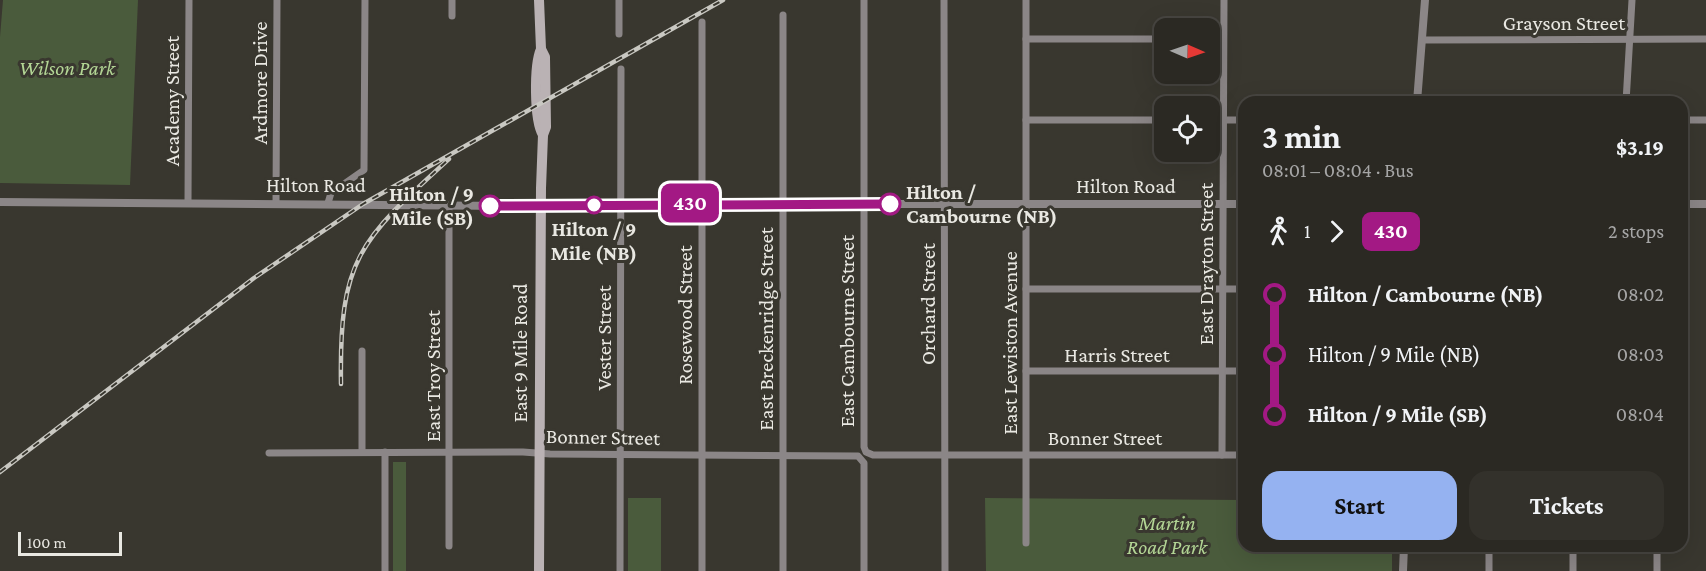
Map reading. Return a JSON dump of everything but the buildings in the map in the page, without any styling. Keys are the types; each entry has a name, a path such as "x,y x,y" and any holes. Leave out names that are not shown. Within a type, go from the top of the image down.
{"main road":[{"name":"East 9 Mile Road","path":"538,571 541,206 543,135 546,127 545,66 541,49 539,0"}],"street":[{"name":"Academy Street","path":"188,202 189,0"},
{"name":"Ardmore Drive","path":"276,203 277,0"},
{"path":"328,203 331,193 364,170 364,0"},
{"path":"452,0 452,16"},
{"path":"619,0 619,34"},
{"name":"East Cambourne Street","path":"864,0 864,447"},
{"name":"Orchard Street","path":"944,0 945,571"},
{"name":"East Lewiston Avenue","path":"1026,0 1026,543"},
{"name":"East Drayton Street","path":"1222,455 1224,0"},
{"path":"1417,96 1425,0"},
{"path":"1626,96 1632,0"},
{"name":"East Breckenridge Street","path":"783,15 783,571"},
{"name":"Rosewood Street","path":"702,22 702,571"},
{"path":"1026,39 1154,39"},
{"name":"Grayson Street","path":"1422,39 1706,39"},
{"name":"Vester Street","path":"620,571 621,69"},
{"path":"1026,120 1154,120"},
{"path":"1220,121 1238,120"},
{"path":"1688,120 1706,120"},
{"name":"Hilton Road","path":"0,202 541,206 702,203 1238,204"},
{"path":"1688,204 1706,204"},
{"name":"East Troy Street","path":"449,205 449,546"},
{"path":"1026,289 1238,289"},
{"path":"362,351 362,452"},
{"name":"Harris Street","path":"1026,371 1238,372"},
{"name":"Bonner Street","path":"864,447 870,454 1238,455"},
{"path":"385,452 385,571"},
{"name":"Bonner Street","path":"269,453 855,455 863,460 864,571"},
{"path":"1403,571 1404,552"},
{"path":"1489,552 1489,571"},
{"path":"1573,571 1574,552"},
{"path":"1657,552 1657,571"}],"green space":[{"name":"Wilson Park","path":"3,0 138,0 130,185 0,183 0,37"},
{"path":"393,462 406,462 406,571 393,571"},
{"path":"628,498 661,498 661,571 628,571"},
{"name":"Martin Road Park","path":"985,498 1238,500 1238,552 1392,552 1392,571 986,571"}],"railway":[{"path":"0,472 254,278 363,204 723,0"},
{"path":"341,384 344,308 360,255 394,211 449,159"}],"bus line":[{"name":"430","path":"490,206 890,204"}],"place":[{"name":"Hilton / Cambourne (NB)","path":"890,204"},
{"name":"Hilton / 9 Mile (NB)","path":"594,205"},
{"name":"Hilton / 9 Mile (SB)","path":"490,206"}]}
